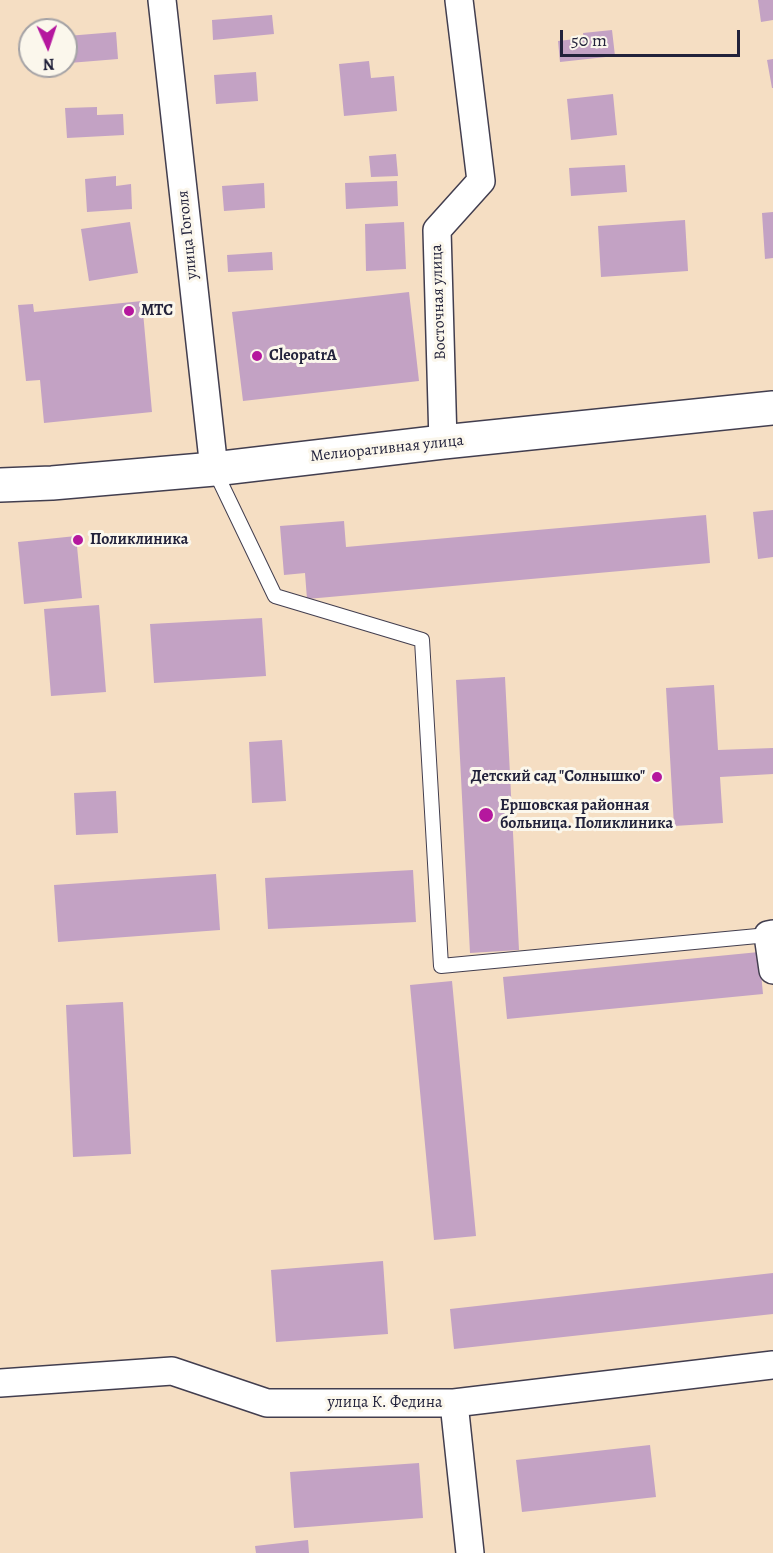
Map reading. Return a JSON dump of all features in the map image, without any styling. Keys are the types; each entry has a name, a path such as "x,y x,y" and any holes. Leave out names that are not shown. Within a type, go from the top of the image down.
{"main road":[{"name":"Мелиоративная улица","path":"0,485 52,483 214,469 443,442 773,408"}],"street":[{"name":"улица Гоголя","path":"162,0 214,469"},
{"name":"Восточная улица","path":"443,442 437,230 481,181 459,0"},
{"path":"770,934 773,970"},
{"name":"улица К. Федина","path":"0,1383 172,1371 267,1403 454,1403 773,1365"},
{"path":"454,1403 470,1553"}],"lane":[{"path":"214,469 275,596 422,640 441,966 770,934"}],"building":[{"path":"758,0 773,0 773,20 761,22"},
{"path":"272,15 274,34 213,40 212,20"},
{"path":"612,30 615,56 560,62 558,41 584,38 583,33"},
{"path":"116,32 118,59 78,62 78,35"},
{"path":"773,59 773,88 772,88 767,60"},
{"path":"369,61 371,78 394,76 397,111 344,116 339,64"},
{"path":"256,72 258,101 216,104 214,75"},
{"path":"613,94 617,135 571,140 567,99"},
{"path":"97,107 97,115 123,114 124,135 67,138 65,108"},
{"path":"396,154 398,176 371,177 369,156"},
{"path":"625,165 627,192 571,196 569,168"},
{"path":"116,176 116,186 131,184 132,209 87,212 85,179"},
{"path":"397,181 398,206 346,209 345,183"},
{"path":"264,183 265,208 224,211 222,186"},
{"path":"773,212 773,258 765,259 762,213"},
{"path":"685,220 688,271 601,277 598,226"},
{"path":"130,222 138,273 89,281 81,229"},
{"path":"404,222 406,269 366,271 365,224"},
{"path":"272,252 273,270 228,272 227,255"},
{"path":"409,292 419,381 243,401 232,312"},
{"path":"142,301 152,412 44,423 40,380 26,381 18,305 33,304 34,312"},
{"path":"773,510 773,557 758,559 753,512"},
{"path":"706,515 710,563 307,599 305,573 284,575 280,526 344,521 346,547"},
{"path":"76,536 82,598 24,604 18,542"},
{"path":"99,605 106,692 51,696 44,609"},
{"path":"262,618 266,676 154,683 150,624"},
{"name":"Ершовская районная больница. Поликлиника","path":"505,677 519,950 470,953 456,680"},
{"path":"714,685 718,750 773,748 773,774 720,777 723,823 674,826 666,688"},
{"path":"282,740 286,801 252,803 249,742"},
{"path":"116,791 118,833 76,835 74,793"},
{"path":"413,870 416,922 268,929 265,878"},
{"path":"216,874 220,930 58,942 54,885"},
{"path":"759,952 763,994 507,1019 503,977"},
{"path":"452,981 476,1236 434,1240 410,985"},
{"path":"123,1002 131,1154 73,1157 66,1005"},
{"path":"383,1261 388,1334 276,1342 271,1270"},
{"path":"773,1273 773,1314 454,1349 450,1309"},
{"path":"650,1445 656,1497 522,1512 516,1460"},
{"path":"419,1463 423,1518 294,1528 290,1472"},
{"path":"308,1540 309,1553 256,1553 255,1546"}],"place":[{"name":"МТС","path":"129,311"},
{"name":"CleopatrA","path":"257,356"},
{"name":"Поликлиника","path":"78,540"},
{"name":"Детский сад \"Солнышко\"","path":"657,777"},
{"name":"Ершовская районная больница. Поликлиника","path":"486,815"}]}
